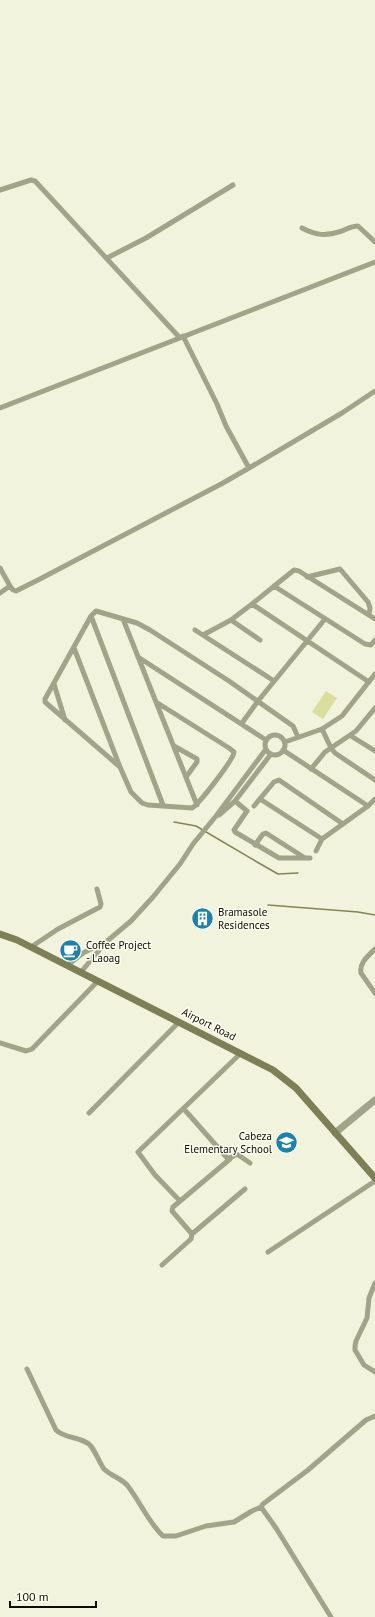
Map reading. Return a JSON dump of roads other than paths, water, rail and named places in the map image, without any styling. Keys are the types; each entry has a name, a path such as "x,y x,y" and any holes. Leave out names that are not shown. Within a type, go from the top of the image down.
{"main road":[{"name":"Airport Road","path":"0,934 17,940 68,965 241,1052 273,1070 296,1088 375,1178"}],"street":[{"path":"0,190 31,180 35,181 181,337 249,468"},
{"path":"107,258 146,238 234,185"},
{"path":"302,228 313,234 321,235 358,226 375,242"},
{"path":"0,408 375,262"},
{"path":"0,568 12,590 16,591 223,484 342,413 375,391"},
{"path":"203,635 231,620 294,570 375,619"},
{"path":"307,577 333,570 341,570 369,603 369,615"},
{"path":"0,593 10,586"},
{"path":"274,586 365,644 370,645 375,640"},
{"path":"252,604 369,682"},
{"path":"120,767 45,702 45,699 91,616 96,611 137,623 150,630 258,701 293,726 298,737"},
{"path":"91,616 163,805"},
{"path":"123,619 197,805"},
{"path":"242,723 258,701 325,619"},
{"path":"231,620 260,640"},
{"path":"195,630 274,681"},
{"path":"74,648 131,792 136,798 148,805 163,805 189,809 197,805 233,757 234,752 196,726 156,702"},
{"path":"138,657 242,723 266,740"},
{"path":"284,742 322,729 342,716 375,674"},
{"path":"54,684 65,720"},
{"path":"311,769 322,755 330,748 351,736 373,716 375,708"},
{"path":"322,729 330,748 375,780"},
{"path":"276,735 281,737 284,742 283,750 276,755 270,754 266,749 266,740 270,736 276,735"},
{"path":"351,736 375,751"},
{"path":"174,746 197,759 197,762 186,777"},
{"path":"81,972 106,942 132,921 153,897 180,864 193,844 266,749"},
{"path":"283,750 368,806"},
{"path":"216,816 224,812 235,801 270,754"},
{"path":"248,774 253,778"},
{"path":"254,806 274,782 279,780 343,824"},
{"path":"260,799 322,839"},
{"path":"316,851 322,839 368,806 375,799"},
{"path":"235,801 247,811 234,831 255,845 279,858 307,858 266,833 263,834 255,845"},
{"path":"31,947 58,929 100,907 101,904 97,889"},
{"path":"68,965 83,953 106,942"},
{"path":"375,949 364,961 360,969 361,973 375,993"},
{"path":"0,1044 26,1051 32,1050 98,981"},
{"path":"88,1112 179,1022"},
{"path":"180,1201 151,1170 138,1152 241,1052"},
{"path":"335,1133 375,1100"},
{"path":"184,1109 230,1159"},
{"path":"192,1234 172,1211 173,1207 237,1154 250,1163"},
{"path":"268,1252 375,1181"},
{"path":"162,1264 191,1239 192,1234 245,1189"},
{"path":"375,1283 369,1298 367,1318 355,1346 355,1350 364,1365 375,1372"},
{"path":"27,1369 56,1430 60,1434 76,1438 90,1446 104,1468 110,1474 126,1484 163,1536 176,1536 206,1526 234,1522 252,1511 261,1508 263,1504 308,1470 358,1427 375,1416"},
{"path":"261,1508 276,1528 331,1617"}],"waterway":[{"path":"174,822 196,826 278,874 298,873"},
{"path":"268,905 358,912 375,915"}],"place":[{"name":"Bramasole Residences","path":"203,918"},
{"name":"Coffee Project - Laoag","path":"71,951"},
{"name":"Cabeza Elementary School","path":"287,1142"}]}
